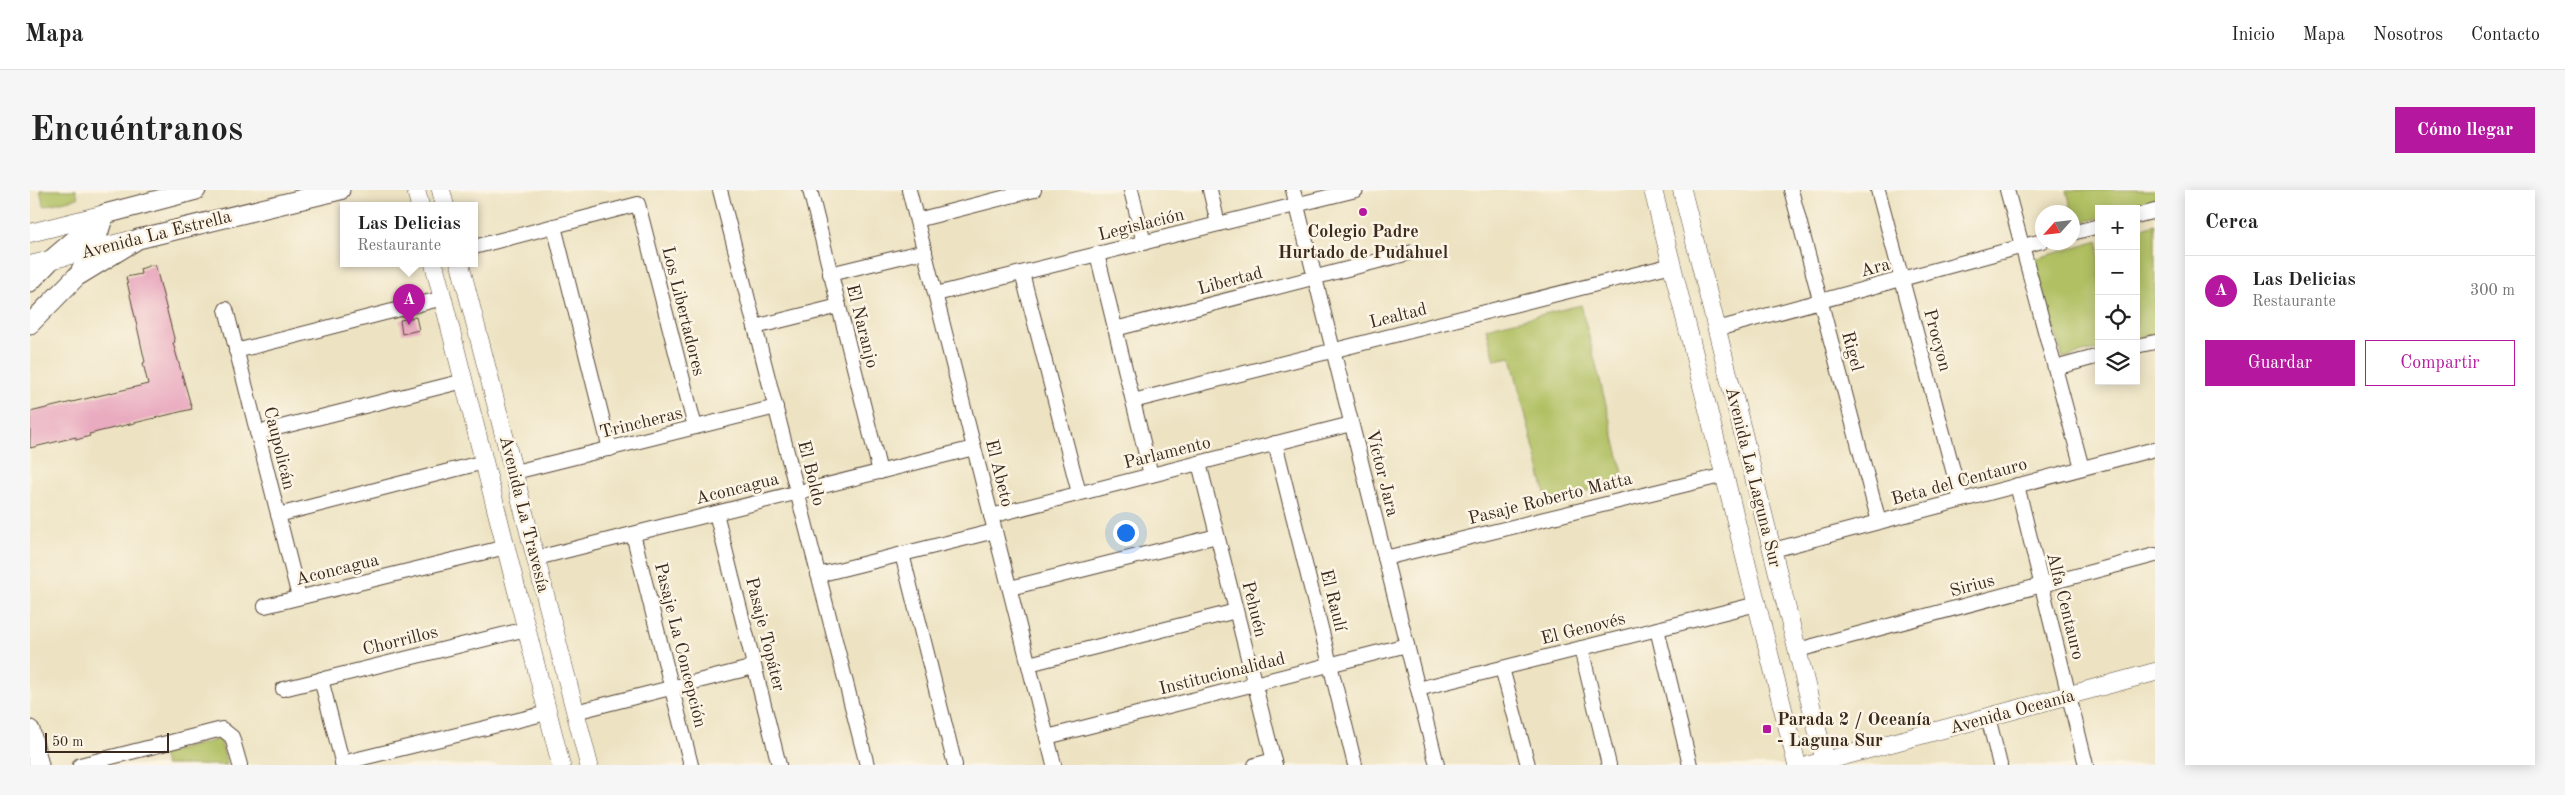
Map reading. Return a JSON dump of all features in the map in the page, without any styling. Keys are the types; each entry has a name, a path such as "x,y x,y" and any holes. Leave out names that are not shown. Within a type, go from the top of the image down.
{"main road":[{"name":"Avenida La Estrella","path":"105,214 196,190"},
{"name":"Avenida La Estrella","path":"138,239 340,190"},
{"path":"30,324 76,276 93,250 105,214"},
{"path":"30,282 51,260 105,214"},
{"path":"76,276 115,250 138,239"},
{"path":"30,730 39,765"}],"street":[{"name":"El Boldo","path":"720,190 867,765"},
{"name":"El Naranjo","path":"810,190 880,472"},
{"name":"El Abeto","path":"909,190 1054,765"},
{"path":"917,220 1034,190"},
{"path":"1131,190 1144,243"},
{"path":"1210,190 1218,224"},
{"name":"Víctor Jara","path":"1293,190 1437,765"},
{"name":"Legislación","path":"936,294 1356,190"},
{"name":"Avenida La Laguna Sur","path":"1654,190 1797,765"},
{"name":"Avenida La Laguna Sur","path":"1682,190 1798,650 1820,764"},
{"name":"Rigel","path":"1791,190 1879,522"},
{"name":"Procyon","path":"1878,190 1961,500"},
{"path":"2007,190 2082,468"},
{"name":"Los Libertadores","path":"554,226 638,204 695,428"},
{"path":"2140,215 2155,211"},
{"name":"Avenida La Estrella","path":"31,229 105,214"},
{"path":"478,245 554,226 610,449"},
{"path":"2080,231 2095,227"},
{"name":"Avenida La Estrella","path":"30,266 138,239"},
{"name":"Ara","path":"1717,329 2035,243"},
{"path":"830,274 925,251"},
{"name":"Libertad","path":"1115,329 1413,252"},
{"path":"1097,254 1151,475"},
{"name":"Lealtad","path":"1133,401 1672,265"},
{"name":"Avenida La Travesía","path":"435,267 560,765"},
{"name":"Avenida La Travesía","path":"461,267 589,765"},
{"path":"1022,273 1079,493"},
{"path":"236,351 443,298"},
{"path":"755,327 838,306"},
{"name":"Caupolicán","path":"226,308 299,598"},
{"path":"2140,345 2155,342"},
{"path":"2055,368 2095,357"},
{"path":"257,432 464,381"},
{"name":"Trincheras","path":"515,472 776,408"},
{"name":"Parlamento","path":"992,516 1351,424"},
{"name":"El Raulí","path":"1275,444 1355,765"},
{"name":"Aconcagua","path":"537,558 974,448"},
{"name":"Beta del Centauro","path":"1773,550 2155,449"},
{"path":"278,515 484,462"},
{"name":"Pehuén","path":"1199,463 1274,763"},
{"name":"Pasaje Roberto Matta","path":"1385,558 1724,475"},
{"name":"Alfa Centauro","path":"2017,485 2086,765"},
{"name":"Pasaje Topáter","path":"716,513 779,765"},
{"path":"818,575 996,531"},
{"name":"Pasaje La Concepción","path":"633,534 692,765"},
{"path":"1010,588 1217,536"},
{"name":"Aconcagua","path":"265,606 506,547"},
{"path":"902,554 955,765"},
{"name":"Sirius","path":"1798,650 2155,555"},
{"name":"El Genovés","path":"1418,689 1757,604"},
{"path":"1029,664 1236,611"},
{"name":"Chorrillos","path":"283,688 526,628"},
{"path":"1657,629 1690,765"},
{"name":"Institucionalidad","path":"1047,737 1407,645"},
{"path":"1580,648 1609,765"},
{"path":"575,712 754,667"},
{"path":"1502,668 1528,765"},
{"name":"Avenida Oceanía","path":"1820,764 2155,672"},
{"path":"322,679 342,764 547,713"},
{"path":"1988,717 2000,765"},
{"path":"80,765 222,729 232,737 240,765"},
{"path":"1255,765 1274,763"}],"green space":[{"path":"40,190 76,190 78,198 44,206"},
{"path":"2067,190 2155,190 2155,202 2140,206 2095,205 2095,219 2080,223 2080,205 2071,205"},
{"path":"2155,224 2155,334 2140,338 2140,250 2140,229"},
{"path":"2095,242 2095,350 2063,358 2034,259 2066,250 2080,250 2080,246"},
{"path":"1581,305 1625,481 1547,501 1511,357 1495,360 1486,328"},
{"path":"220,739 227,765 165,765 162,754"}],"building":[{"path":"155,264 175,342 173,343 192,409 89,434 90,436 76,440 76,437 30,448 30,412 148,384 126,277 141,274 140,269"},
{"path":"416,317 419,330 402,334 400,320"}],"place":[{"name":"Colegio Padre Hurtado de Pudahuel","path":"1363,212"},
{"name":"Las Delicias","path":"409,325"},
{"name":"Parada 2 / Oceanía - Laguna Sur","path":"1767,729"}]}
